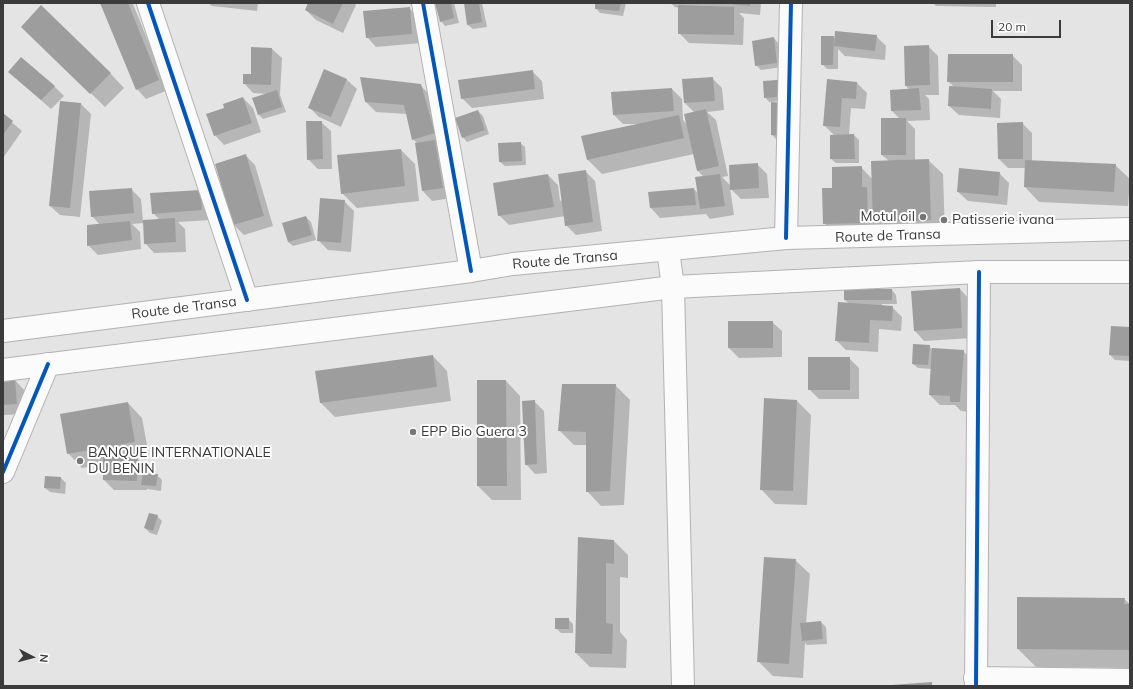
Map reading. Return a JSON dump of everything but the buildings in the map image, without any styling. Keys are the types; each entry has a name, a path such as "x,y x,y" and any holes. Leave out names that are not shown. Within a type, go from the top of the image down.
{"main road":[{"path":"148,3 247,300"},
{"path":"423,3 471,271"},
{"path":"786,238 791,3"},
{"name":"Route de Transa","path":"3,331 471,271 513,264 786,238 1130,229"},
{"path":"668,250 673,287 683,686"},
{"path":"979,272 975,682 1130,680"},
{"path":"3,370 673,287 979,272 1130,272"},
{"path":"3,472 48,364"}],"cycle path":[{"path":"148,3 247,300"},
{"path":"423,3 471,271"},
{"path":"786,238 791,3"},
{"path":"976,686 979,272"},
{"path":"3,472 48,364"}],"place":[{"name":"Motul oil","path":"923,217"},
{"name":"Patisserie ivana","path":"944,220"},
{"name":"EPP Bio Guera 3","path":"413,432"},
{"name":"BANQUE INTERNATIONALE DU BENIN","path":"80,461"}]}
